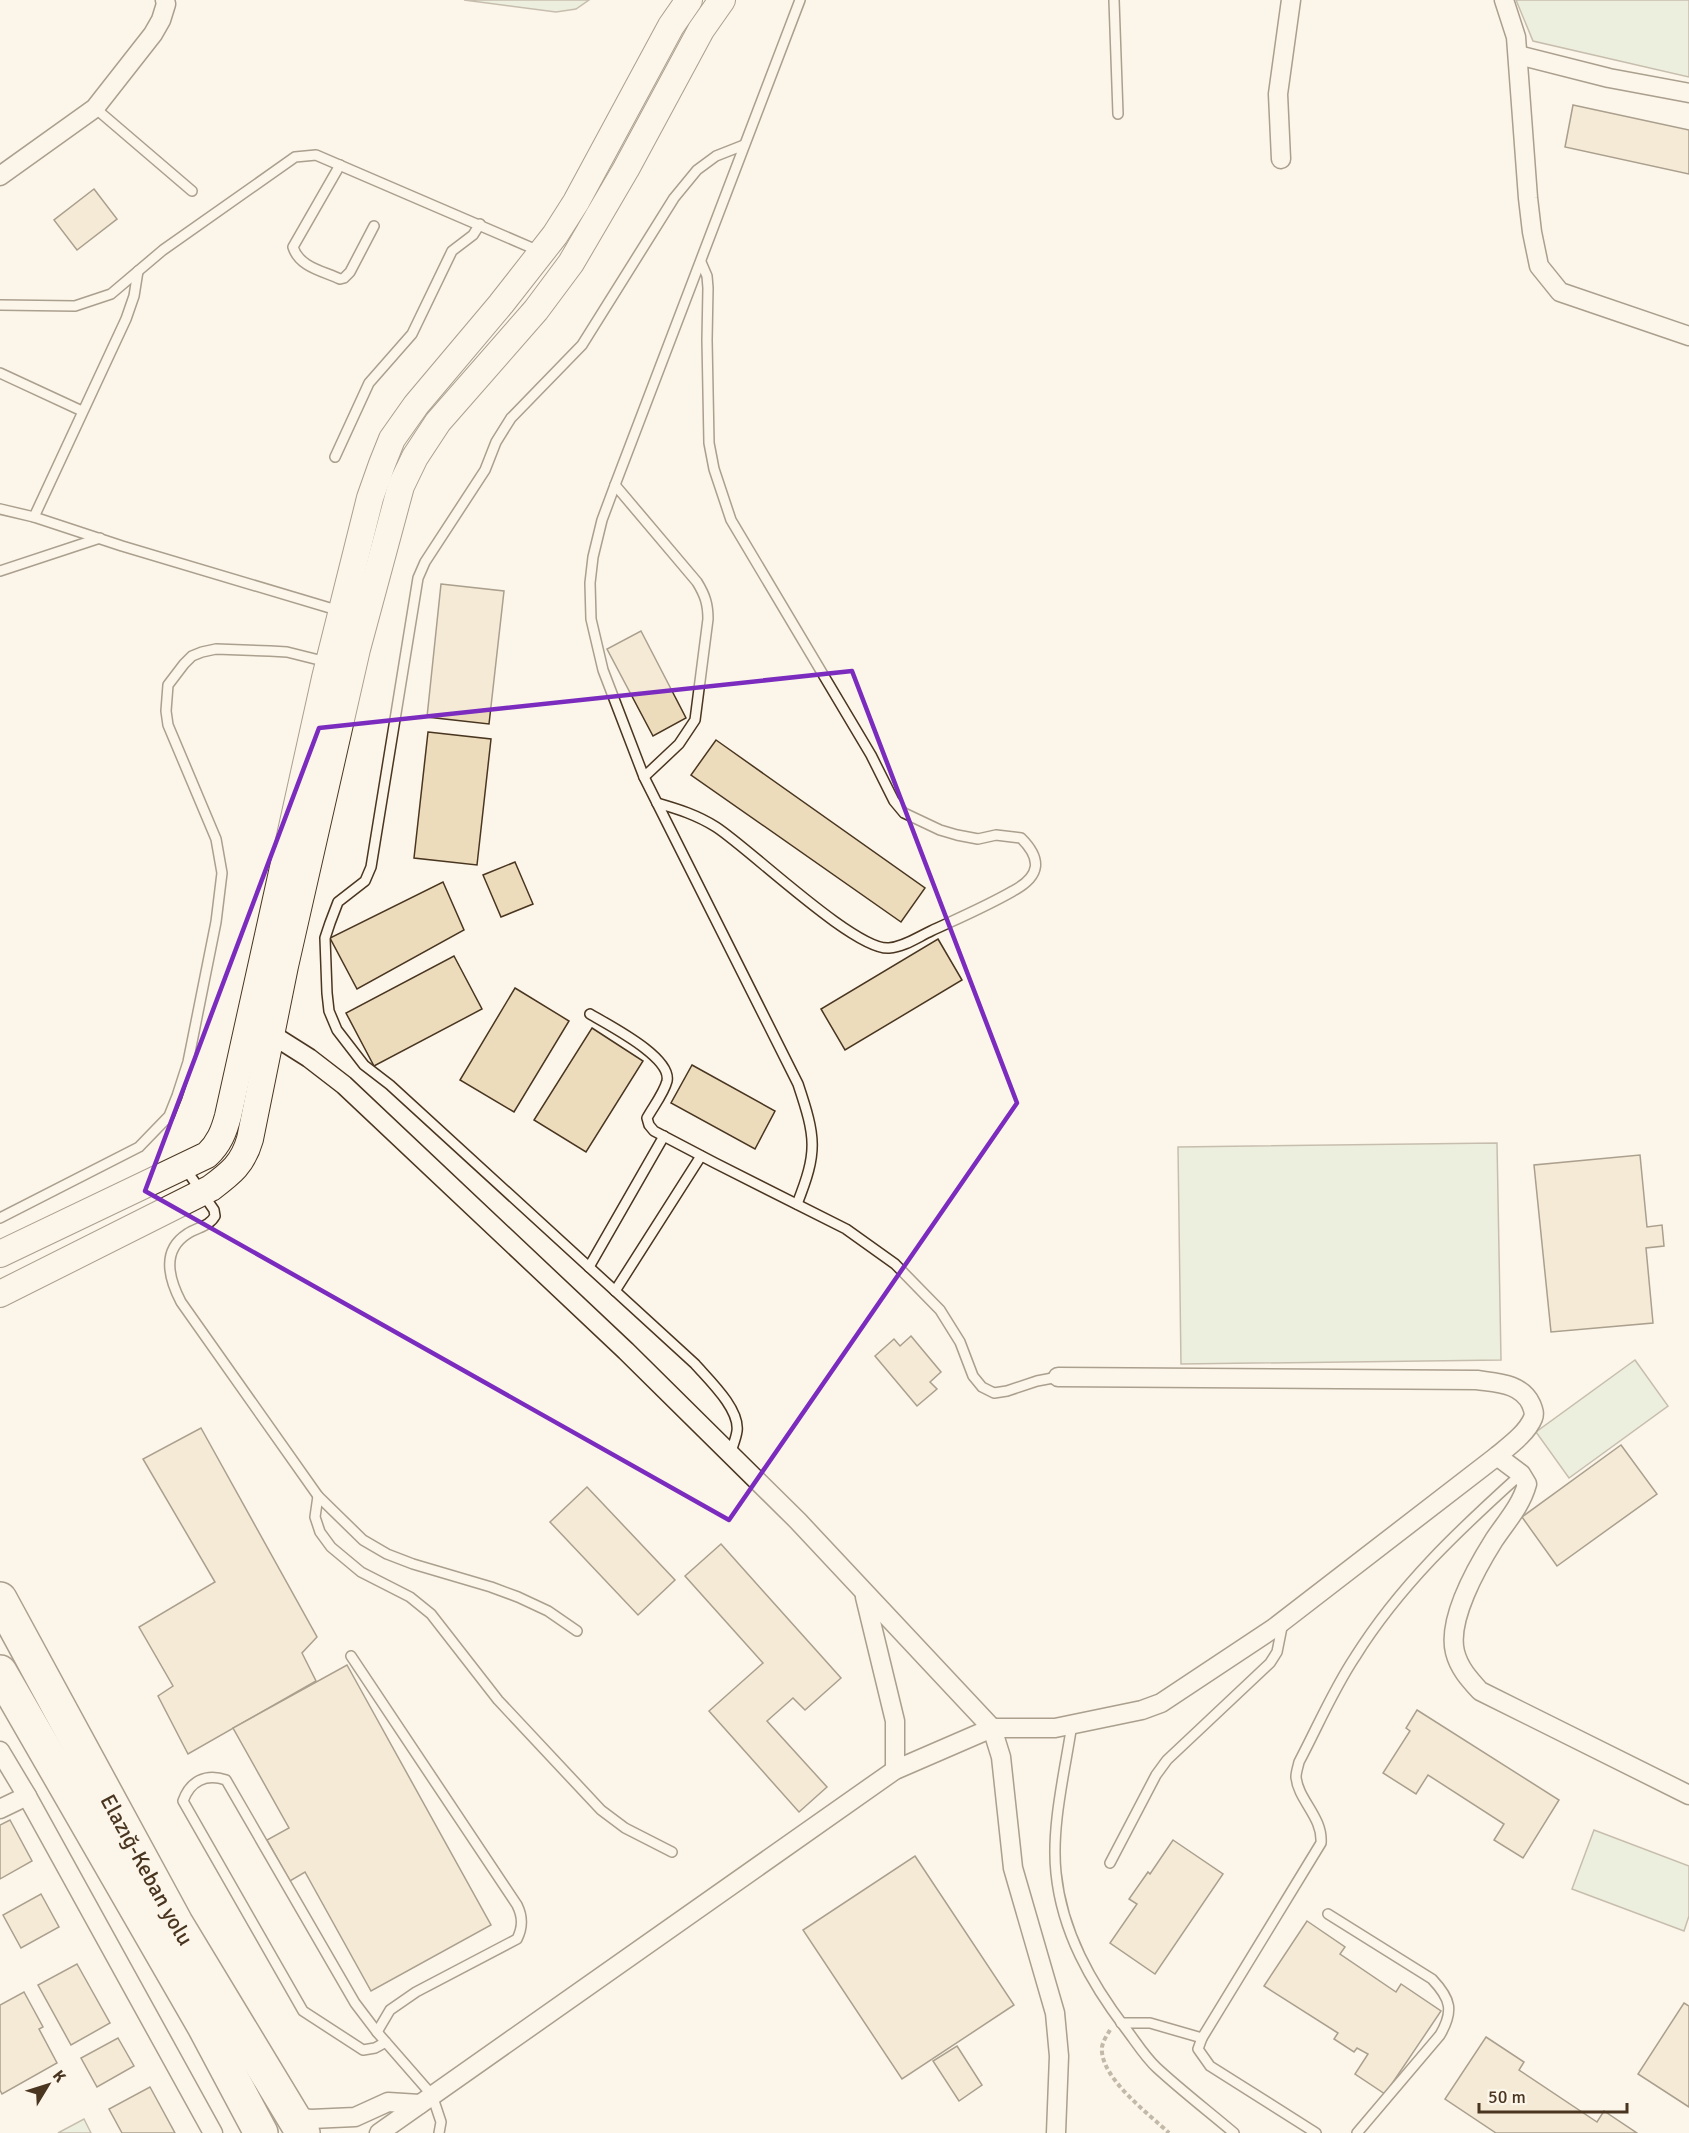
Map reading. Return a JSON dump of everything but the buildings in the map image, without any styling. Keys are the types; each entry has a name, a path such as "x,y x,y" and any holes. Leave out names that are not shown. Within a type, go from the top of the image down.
{"highway":[{"name":"Elazığ-Keban yolu","path":"0,1599 176,1923 298,2125"},
{"name":"Elazığ-Keban yolu","path":"0,1672 199,2016 261,2133"}],"main road":[{"path":"0,1254 207,1155 223,1133 353,615 370,498 393,439 416,405 542,252 576,202 633,93 671,26 689,0"},
{"path":"353,615 401,486 415,457 438,422 536,310 571,263 701,30 722,0"},
{"path":"0,1294 203,1192 230,1173 245,1155 287,955 341,666"}],"street":[{"path":"0,176 95,108 153,34 161,20 165,0"},
{"path":"1281,159 1278,94 1290,0"},
{"path":"1504,0 1516,37 1528,198 1539,266 1560,292 1689,336"},
{"path":"1518,55 1610,78 1689,93"},
{"path":"271,1034 309,1058 344,1085 626,1351 798,1521 992,1728 1001,1757 1013,1868 1055,2013 1059,2056 1056,2133"},
{"path":"379,2133 895,1770 992,1728 1054,1728 1142,1710 1161,1703 1283,1621 1497,1456 1521,1435 1533,1419 1534,1412 1520,1391 1506,1384 1476,1380 1058,1377"},
{"path":"1497,1456 1521,1474 1527,1484 1523,1500 1493,1543 1463,1598 1457,1615 1453,1638 1455,1654 1463,1673 1480,1691 1689,1795"},
{"path":"865,1595 895,1721 895,1770"},
{"path":"0,1751 213,2133"},
{"path":"0,1809 27,1796"},
{"path":"298,2125 326,2119 355,2117 388,2102 426,2099"}],"lane":[{"path":"1114,0 1118,114"},
{"path":"796,2 602,520 593,556 590,583 591,619 603,670 644,777 798,1084 813,1134 810,1172 798,1204"},
{"path":"95,108 192,191"},
{"path":"730,1455 737,1430 736,1418 728,1404 695,1364 398,1093 364,1065 338,1030 329,1011 325,938 338,902 365,881 371,867 418,578 425,562 485,470 496,442 511,418 582,345 674,198 697,170 716,156 744,145"},
{"path":"0,305 75,306 111,294 163,250 295,158 316,155 542,252"},
{"path":"340,165 293,247 296,256 303,263 340,279 344,278 350,272 374,226"},
{"path":"335,457 369,383 412,334 452,251 473,235 480,224"},
{"path":"657,803 692,813 717,828 844,928 870,945 883,948 903,944 1019,888 1032,874 1037,862 1035,854 1021,838 996,836 978,839 957,835 940,830 904,813 894,801 859,735 731,520 714,469 709,442 708,288 707,276 700,262"},
{"path":"34,517 130,307 138,271"},
{"path":"0,373 82,411"},
{"path":"615,485 692,575 705,595 708,605 695,720 679,744 644,777"},
{"path":"0,509 34,517 353,615"},
{"path":"0,571 100,538"},
{"path":"0,1218 139,1147 169,1116 184,1074 216,922 222,873 216,839 168,725 166,711 168,685 192,656 216,649 287,652 341,666"},
{"path":"590,1014 655,1056 666,1070 667,1081 647,1118 654,1131 846,1229 895,1264 940,1310 960,1342 973,1376 982,1387 994,1393 1037,1380 1058,1377"},
{"path":"589,1267 664,1136"},
{"path":"615,1291 701,1156"},
{"path":"184,1166 203,1192 215,1216 206,1225 185,1234 171,1252 168,1266 174,1289 318,1496 363,1540 387,1554 518,1597 548,1611 577,1631"},
{"path":"1316,2133 1210,2066 1198,2049 1202,2038 1321,1843 1322,1834 1318,1822 1296,1777 1299,1762 1353,1658 1423,1567 1521,1474"},
{"path":"318,1496 315,1517 320,1532 332,1546 362,1572 410,1598 431,1614 498,1700 601,1810 625,1828 672,1852"},
{"path":"1110,1863 1156,1775 1167,1760 1270,1663 1277,1652 1283,1621"},
{"path":"351,1656 517,1905 522,1919 517,1938 416,1992 390,2010 377,2032"},
{"path":"1072,1724 1058,1823 1056,1873 1063,1914 1078,1952 1100,1995 1156,2067 1234,2133"},
{"path":"386,2042 375,2048 363,2050 303,2011 183,1801 192,1784 208,1777 226,1780 355,2003 386,2042 441,2122 439,2133"},
{"path":"1328,1914 1432,1979 1443,1991 1450,2013 1440,2036 1357,2133"},
{"path":"1119,2020 1150,2023 1202,2038"}],"path":[{"path":"1119,2020 1102,2044 1102,2055 1115,2081 1169,2133"}],"highlighted area":[{"path":"852,671 1017,1103 729,1520 145,1191 319,728"}],"green space":[{"path":"464,0 589,0 576,9 556,12"},
{"path":"1516,0 1689,0 1689,77 1533,41"},
{"path":"1497,1143 1501,1360 1181,1364 1178,1147"},
{"path":"1635,1360 1668,1406 1569,1478 1536,1432"},
{"path":"1594,1830 1689,1866 1689,1916 1684,1931 1572,1889"},
{"path":"84,2119 91,2133 58,2133"}]}
